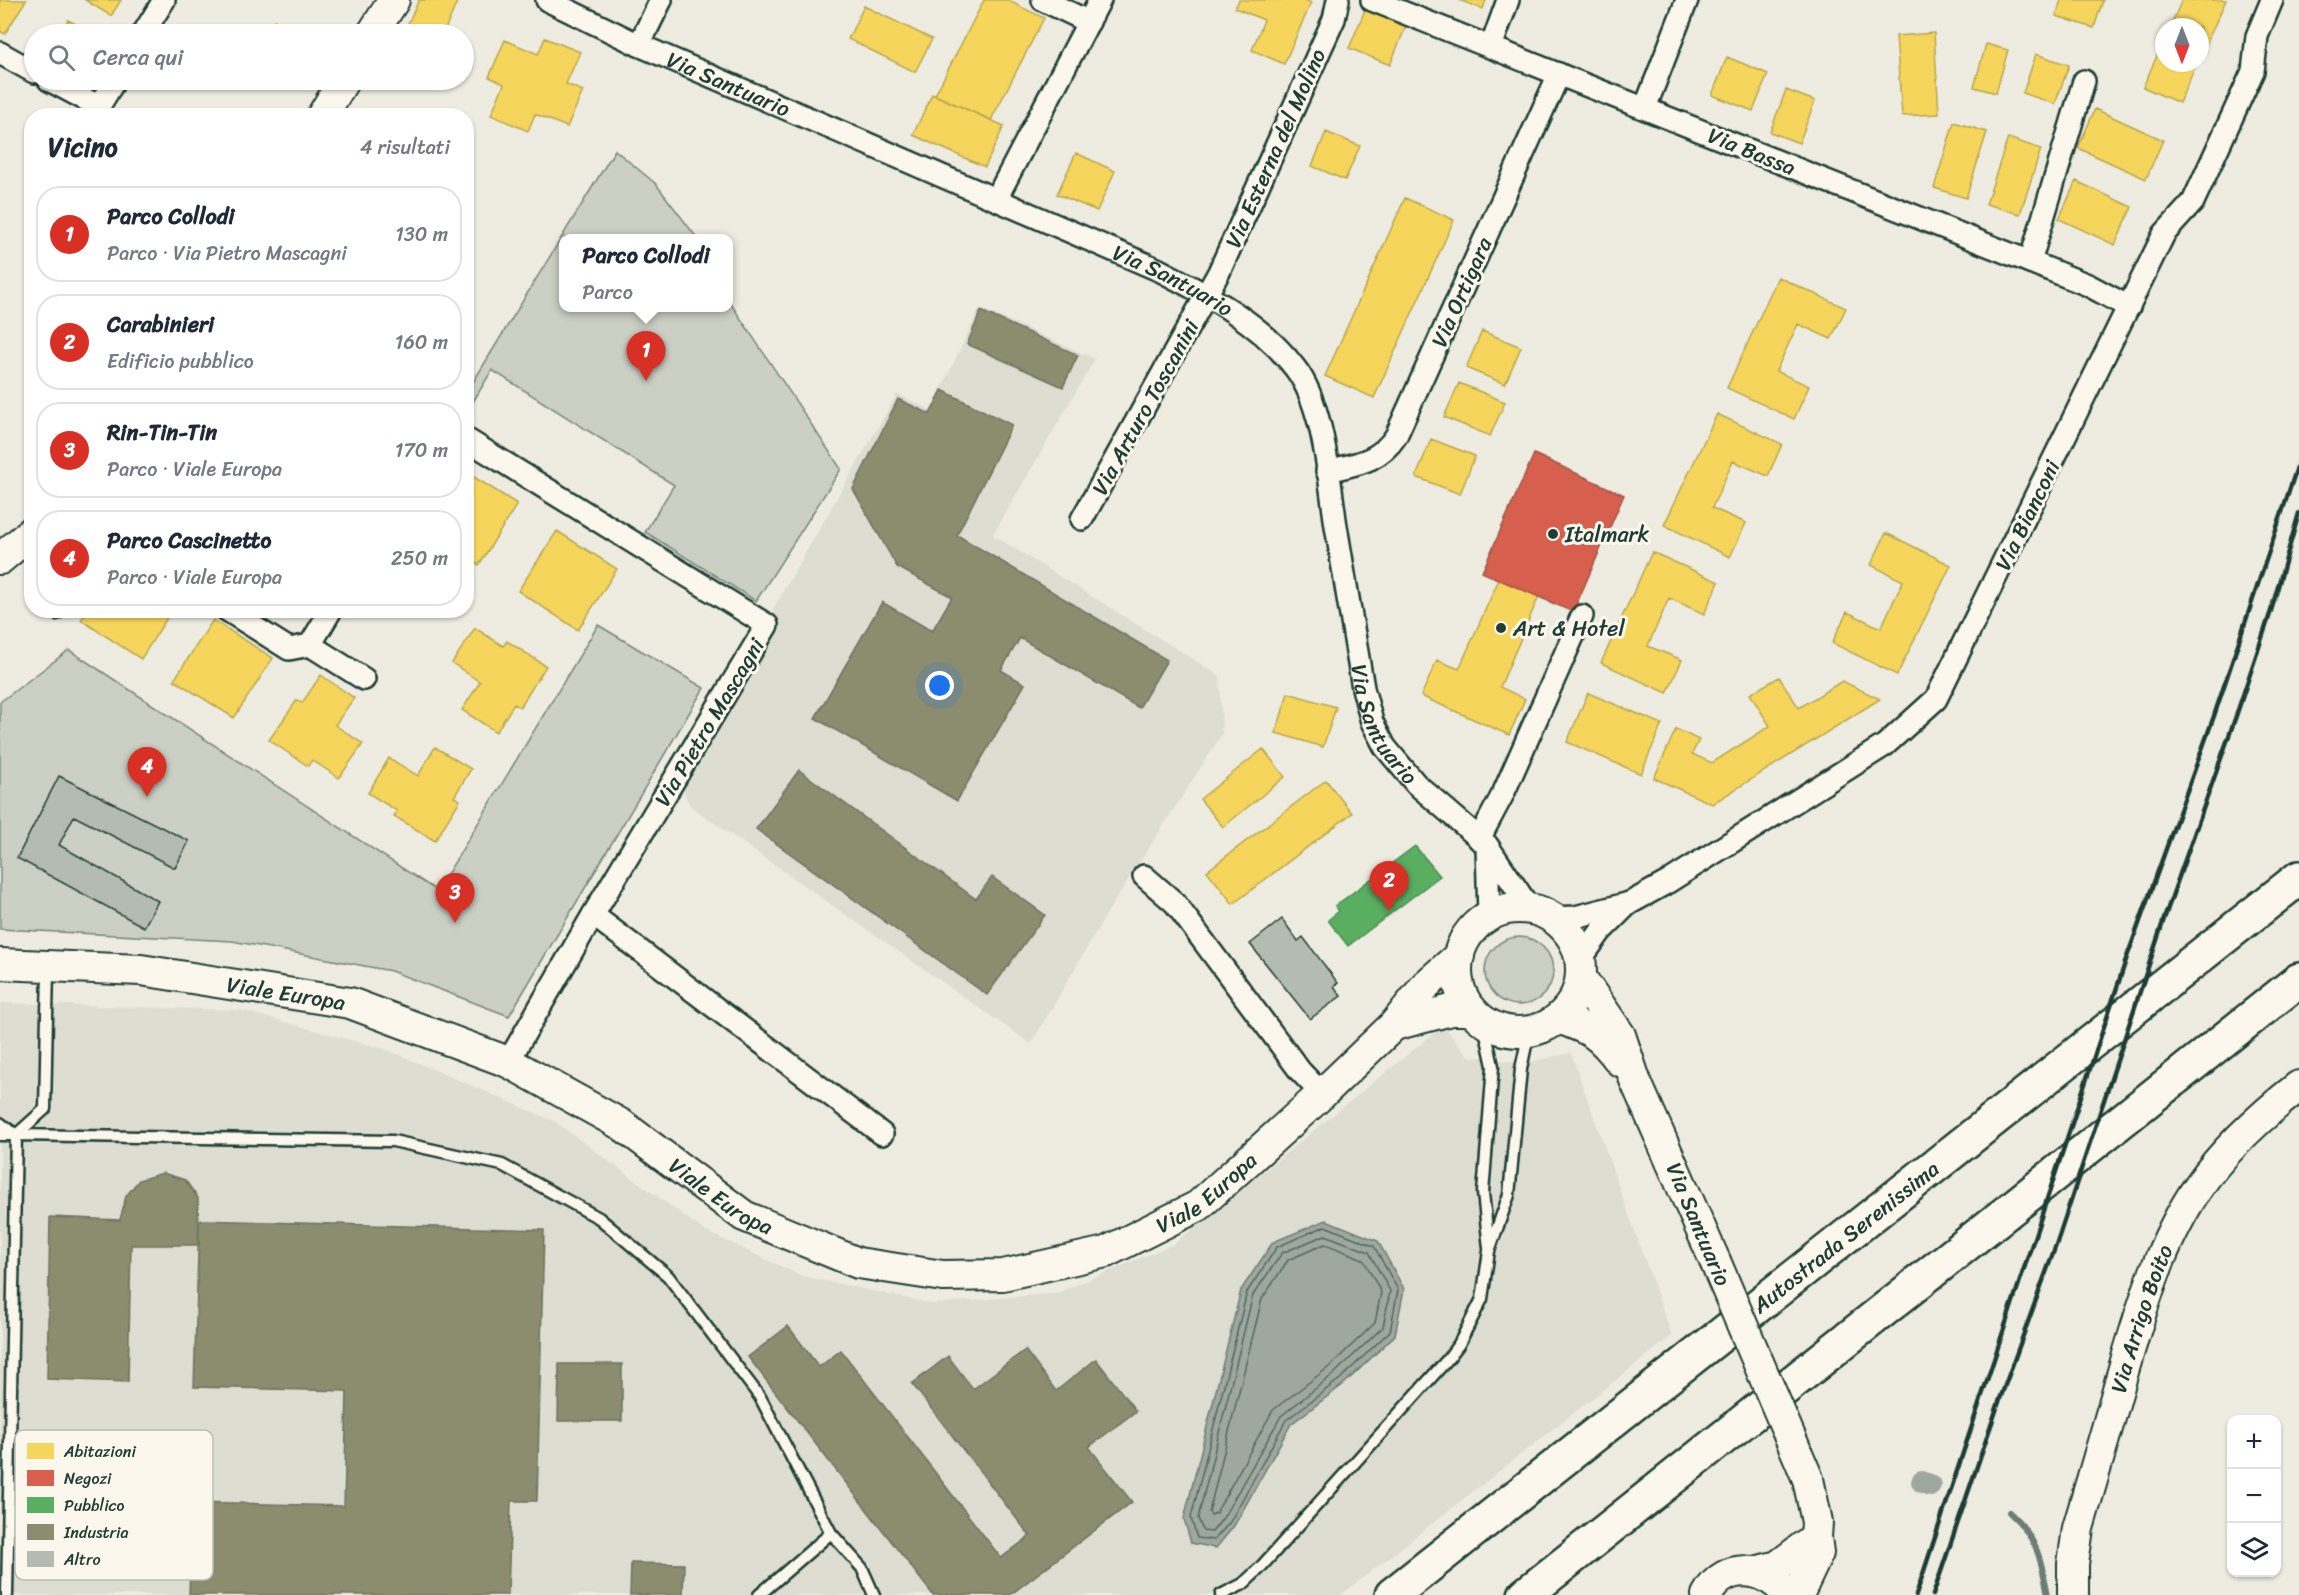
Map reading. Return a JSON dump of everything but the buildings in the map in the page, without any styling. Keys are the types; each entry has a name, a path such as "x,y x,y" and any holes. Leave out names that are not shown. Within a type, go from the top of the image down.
{"highway":[{"name":"Autostrada Serenissima","path":"1392,1595 2299,878"},
{"path":"1525,1595 2299,980"}],"street":[{"path":"149,24 164,0"},
{"path":"378,24 394,0"},
{"name":"Via Santuario","path":"547,0 639,45 1159,270 1207,295 1255,329 1296,369 1317,416 1363,688 1372,722 1385,747 1416,784 1483,842 1541,913 1566,929 1575,943 1581,969 1620,1035 1635,1080 1808,1479 1817,1522 1818,1553 1798,1595"},
{"path":"639,45 661,0"},
{"path":"1043,0 1089,22"},
{"path":"996,199 1100,0"},
{"name":"Via Esterna del Molino","path":"1207,295 1334,19 1338,0"},
{"name":"Via Bassa","path":"1372,0 2088,285 2129,307"},
{"path":"1491,47 1508,0"},
{"path":"1645,108 1687,0"},
{"name":"Via Bianconi","path":"1541,913 1575,917 1630,903 1668,882 1885,744 1936,699 2164,234 2193,202 2253,71 2257,36 2272,0"},
{"path":"0,53 24,66"},
{"name":"Via Ortigara","path":"1327,471 1379,455 1388,448 1396,436 1559,74"},
{"path":"2030,262 2084,81"},
{"path":"64,90 91,108"},
{"path":"97,108 109,90"},
{"path":"327,108 338,90"},
{"name":"Via Arturo Toscanini","path":"1082,519 1207,295"},
{"name":"Via Pietro Mascagni","path":"474,444 767,625 593,915 508,1062"},
{"path":"0,559 24,539"},
{"path":"0,580 24,560"},
{"path":"1489,916 1483,842 1582,615"},
{"path":"240,618 289,649 310,645 364,679"},
{"path":"310,645 326,618"},
{"path":"1144,876 1175,903 1300,1071 1322,1094"},
{"name":"Via Bianconi","path":"1581,969 1601,931 1630,903"},
{"path":"1541,913 1509,909 1489,916 1475,927 1465,940 1459,956 1458,975 1462,994 1477,1015 1497,1028 1513,1032 1529,1031 1545,1027 1559,1018 1570,1006 1577,993 1581,969"},
{"path":"593,915 882,1134"},
{"name":"Viale Europa","path":"0,964 141,970 350,1003 508,1062 621,1125 744,1216 858,1263 943,1276 1003,1275 1106,1252 1198,1206 1394,1026 1426,985 1459,956"},
{"name":"Viale Europa","path":"1394,1026 1451,1010 1477,1015"},
{"name":"Via Santuario","path":"1559,1018 1588,1029 1605,1041 1635,1080"},
{"name":"Via Arrigo Boito","path":"2073,1595 2073,1564 2078,1528 2150,1285 2167,1241 2199,1186 2233,1144 2268,1110 2299,1086"},
{"path":"1755,1572 1778,1566 1816,1537"},
{"path":"1707,1595 1718,1581 1729,1574 1742,1571 1768,1576 1779,1584 1787,1595"}],"lane":[{"path":"7,1595 16,1135 45,1109 48,966"},
{"path":"1477,1015 1493,1066 1483,1193 1490,1251"},
{"path":"1221,1595 1243,1584 1260,1568 1459,1344 1482,1299 1490,1251 1509,1196 1521,1069 1529,1031"},
{"path":"0,1123 16,1135"},
{"path":"0,1135 393,1141 502,1165 599,1218 668,1276 760,1397 831,1533 862,1568 874,1595"},
{"path":"759,1595 831,1533"}],"shaded area":[{"path":"615,150 656,184 694,234 564,234"},
{"path":"559,242 559,312 733,312 733,307 841,469 756,601 645,532 674,485 492,370 474,400 474,381"},
{"path":"980,308 1095,359 993,535 1220,676 1222,734 1107,913 1031,1044 690,806 677,776 897,394 931,410"},
{"path":"598,625 704,688 509,1016 391,971 232,941 0,929 0,702 69,650 437,891"},
{"path":"1526,937 1538,943 1547,952 1553,964 1551,984 1543,995 1526,1005 1512,1005 1495,995 1487,984 1485,964 1495,947 1506,939"},
{"path":"0,1003 240,1010 388,1050 554,1121 705,1231 802,1276 933,1304 1057,1293 1174,1244 1443,1026 1469,1056 1524,1063 1571,1053 1672,1336 1341,1595 0,1595"}],"water":[{"path":"1326,1220 1378,1241 1404,1289 1395,1335 1344,1384 1291,1424 1234,1526 1216,1548 1191,1543 1184,1519 1241,1290 1273,1242"}],"waterway":[{"path":"1922,1482 1930,1485"},
{"path":"2009,1512 2032,1540 2043,1570 2048,1595"}],"railway":[{"path":"1916,1595 2127,957 2214,716 2299,461"},
{"path":"1933,1595 2056,1245 2164,919 2236,716 2271,611 2299,513"}],"place":[{"name":"Parco Collodi","path":"646,381"},
{"name":"Italmark","path":"1553,534"},
{"name":"Art & Hotel","path":"1501,628"},
{"name":"Parco Cascinetto","path":"147,797"},
{"name":"Carabinieri","path":"1389,911"},
{"name":"Rin-Tin-Tin","path":"455,923"}]}
